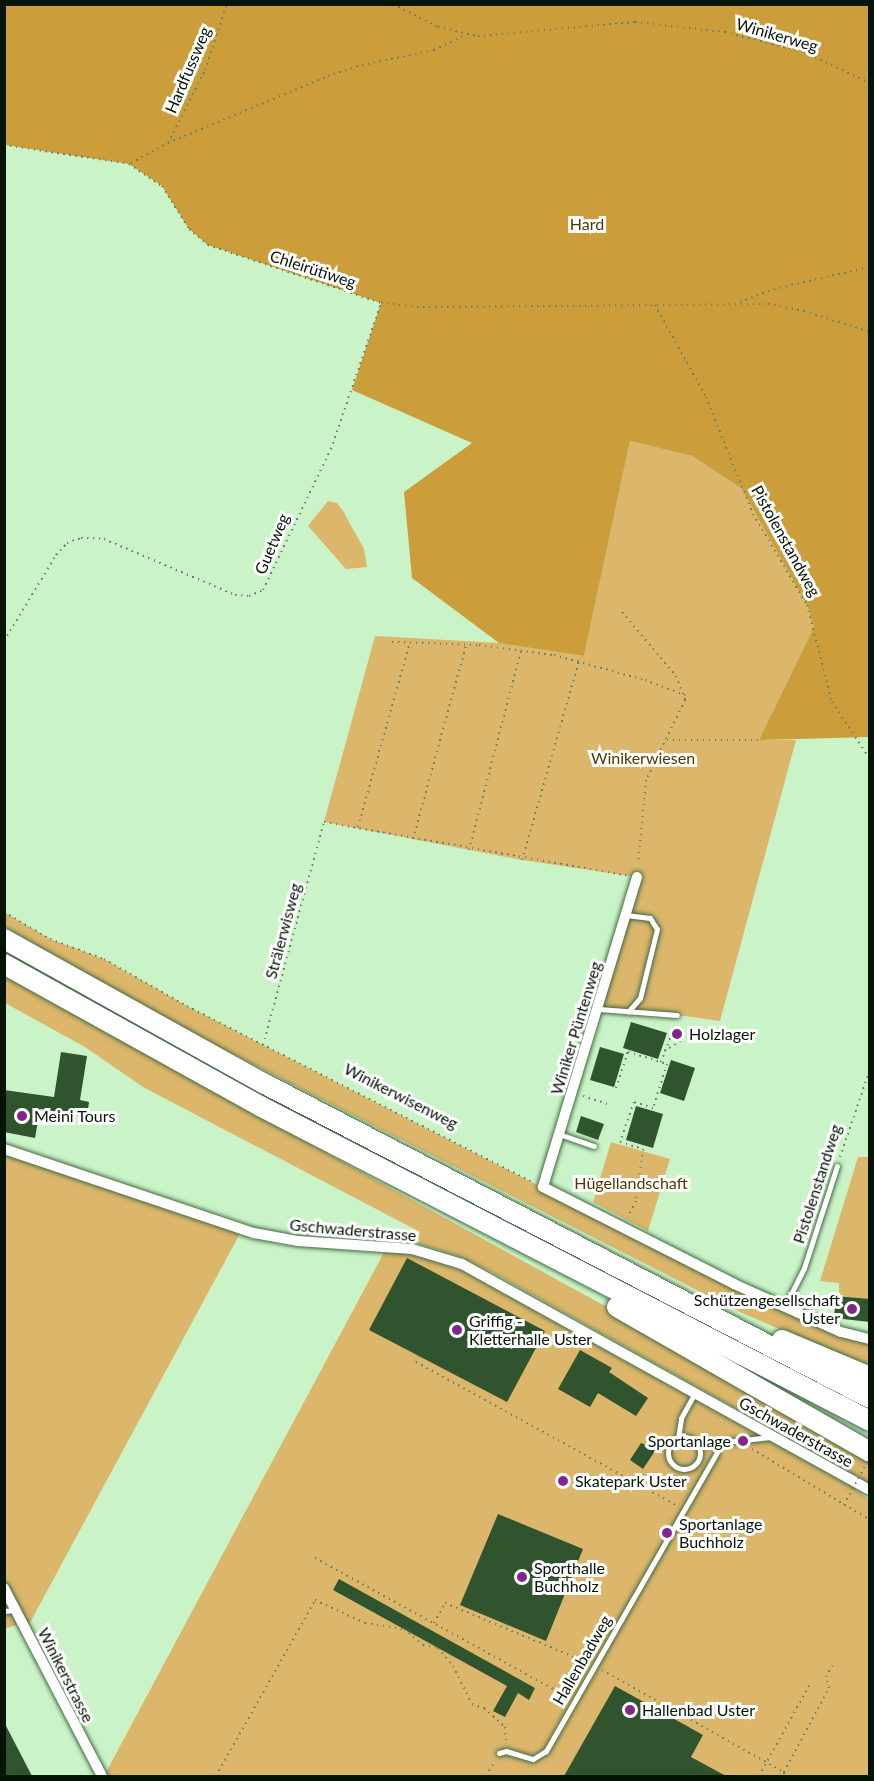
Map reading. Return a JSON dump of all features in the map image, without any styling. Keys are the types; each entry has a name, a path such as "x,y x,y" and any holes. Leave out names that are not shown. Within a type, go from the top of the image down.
{"highway":[{"path":"4,939 265,1084 870,1398"},
{"path":"4,964 260,1106 552,1260 870,1421"},
{"path":"552,1260 565,1278 870,1452"},
{"path":"642,1280 678,1291 870,1377"}],"street":[{"name":"Winiker Püntenweg","path":"543,1187 599,1010 637,877"},
{"name":"Gschwaderstrasse","path":"4,1149 254,1233 298,1241 388,1245 437,1255 495,1280 870,1490"},
{"path":"543,1187 622,1228 785,1306 841,1332 870,1339"},
{"name":"Winikerstrasse","path":"4,1588 10,1610 102,1776"}],"lane":[{"path":"625,915 650,918 657,929 640,998 628,1012"},
{"path":"599,1010 677,1015"},
{"path":"560,1134 594,1146"},
{"name":"Pistolenstandweg","path":"785,1306 804,1268 837,1166"},
{"path":"695,1393 681,1418 678,1438 669,1450 674,1465 684,1469 698,1461"},
{"path":"678,1438 689,1438 698,1445 775,1437"},
{"path":"698,1445 698,1461"},
{"name":"Hallenbadweg","path":"499,1753 506,1751 538,1758 575,1700 717,1452"},
{"path":"698,1461 708,1467"}],"path":[{"name":"Hardfussweg","path":"168,143 205,70 227,4"},
{"name":"Winikerweg","path":"393,4 438,27 465,35 511,36 625,23 678,25 784,46 870,83"},
{"path":"129,164 168,143 346,70 434,50 465,35"},
{"name":"Chleirütiweg","path":"4,145 129,164 162,186 189,228 208,245 381,303 417,307 737,303"},
{"path":"737,303 774,289 870,267"},
{"name":"Guetweg","path":"4,641 56,555 67,543 81,538 104,539 235,595 249,596 263,590 332,449 381,303"},
{"path":"737,303 804,311 870,332"},
{"name":"Pistolenstandweg","path":"655,305 706,397 753,514 807,605 832,702 870,759"},
{"path":"410,642 357,829 522,860 637,877 643,792 684,708 685,695 676,676 622,612"},
{"path":"392,642 521,650 579,661 685,695"},
{"path":"413,839 466,645"},
{"path":"469,850 521,650"},
{"path":"522,860 579,661"},
{"path":"667,740 759,740"},
{"name":"Strälerwisweg","path":"263,1045 324,822 357,829"},
{"name":"Winikerwisenweg","path":"4,912 50,939 104,959 263,1045 543,1187"},
{"path":"661,1062 677,1015"},
{"path":"664,1051 682,1040"},
{"path":"616,1088 628,1052 667,1064 653,1108 634,1102 620,1142 643,1149 636,1201 622,1228"},
{"name":"Pistolenstandweg","path":"837,1166 870,1069"},
{"path":"572,1092 608,1104"},
{"path":"420,1356 416,1362 684,1509"},
{"path":"751,1449 870,1520"},
{"path":"844,1505 870,1457"},
{"path":"315,1558 575,1700"},
{"path":"216,1776 315,1600 365,1623 404,1629 423,1645 438,1648 453,1666 472,1704 484,1708 505,1727 506,1751"},
{"path":"434,1623 445,1603 595,1665 784,1772"},
{"path":"784,1776 784,1772 829,1688 826,1677 832,1666"},
{"path":"759,1776 810,1684"},
{"path":"486,1776 499,1753"}],"green space":[{"name":"Hard","path":"5,4 869,5 869,737 759,740 814,627 807,605 741,488 692,456 630,441 584,656 499,643 412,578 404,492 472,443 352,390 381,303 208,245 189,229 162,186 129,164 5,145"},
{"name":"Winikerwiesen","path":"630,441 692,456 741,488 807,605 814,627 759,740 796,740 720,1021 642,1010 599,1009 636,877 522,860 324,822 375,636 499,643 584,656"},
{"path":"328,501 337,503 343,511 364,549 367,567 346,569 308,526"},
{"path":"4,912 50,939 104,959 187,1006 649,1242 869,1339 869,1368 740,1312 176,1025 5,927"},
{"path":"4,976 625,1317 869,1459 869,1483 497,1275 461,1257 415,1243 420,1232 143,1087 85,1047 5,1003"},
{"name":"Hügellandschaft","path":"611,1142 670,1159 648,1231 593,1202"},
{"path":"4,1149 243,1228 26,1630 22,1623 4,1629"},
{"path":"858,1157 869,1157 869,1299 839,1296 839,1283 820,1281"},
{"name":"Sportanlage Buchholz","path":"388,1245 463,1271 853,1487 869,1500 869,1776 104,1776"}],"building":[{"path":"631,1022 667,1033 658,1059 623,1048"},
{"path":"600,1047 624,1054 614,1087 590,1080"},
{"path":"61,1052 87,1056 80,1100 89,1102 87,1117 40,1109 35,1138 4,1132 4,1090 54,1097"},
{"path":"671,1060 695,1068 684,1101 660,1093"},
{"path":"636,1106 663,1114 653,1148 626,1140"},
{"path":"581,1116 604,1124 598,1140 576,1132"},
{"name":"Griffig - Kletterhalle Uster","path":"407,1258 545,1331 507,1402 369,1330"},
{"name":"Schützengesellschaft Uster","path":"836,1296 870,1299 870,1322 834,1318"},
{"path":"580,1350 612,1368 609,1372 648,1398 636,1416 598,1393 590,1407 558,1389"},
{"path":"650,1439 659,1445 643,1469 630,1460 641,1443 646,1445"},
{"name":"Sporthalle Buchholz","path":"498,1514 583,1549 546,1641 460,1605"},
{"path":"339,1579 535,1688 529,1700 518,1693 505,1717 493,1711 507,1686 333,1590"},
{"name":"Hallenbad Uster","path":"615,1686 703,1735 691,1757 726,1776 564,1776"},
{"path":"4,1722 32,1776 4,1776"}],"place":[{"name":"Holzlager","path":"677,1034"},
{"name":"Meini Tours","path":"22,1116"},
{"name":"Schützengesellschaft Uster","path":"852,1309"},
{"name":"Griffig - Kletterhalle Uster","path":"457,1330"},
{"name":"Sportanlage","path":"743,1441"},
{"name":"Skatepark Uster","path":"563,1481"},
{"name":"Sportanlage Buchholz","path":"667,1533"},
{"name":"Sporthalle Buchholz","path":"522,1577"},
{"name":"Hallenbad Uster","path":"630,1710"}]}
